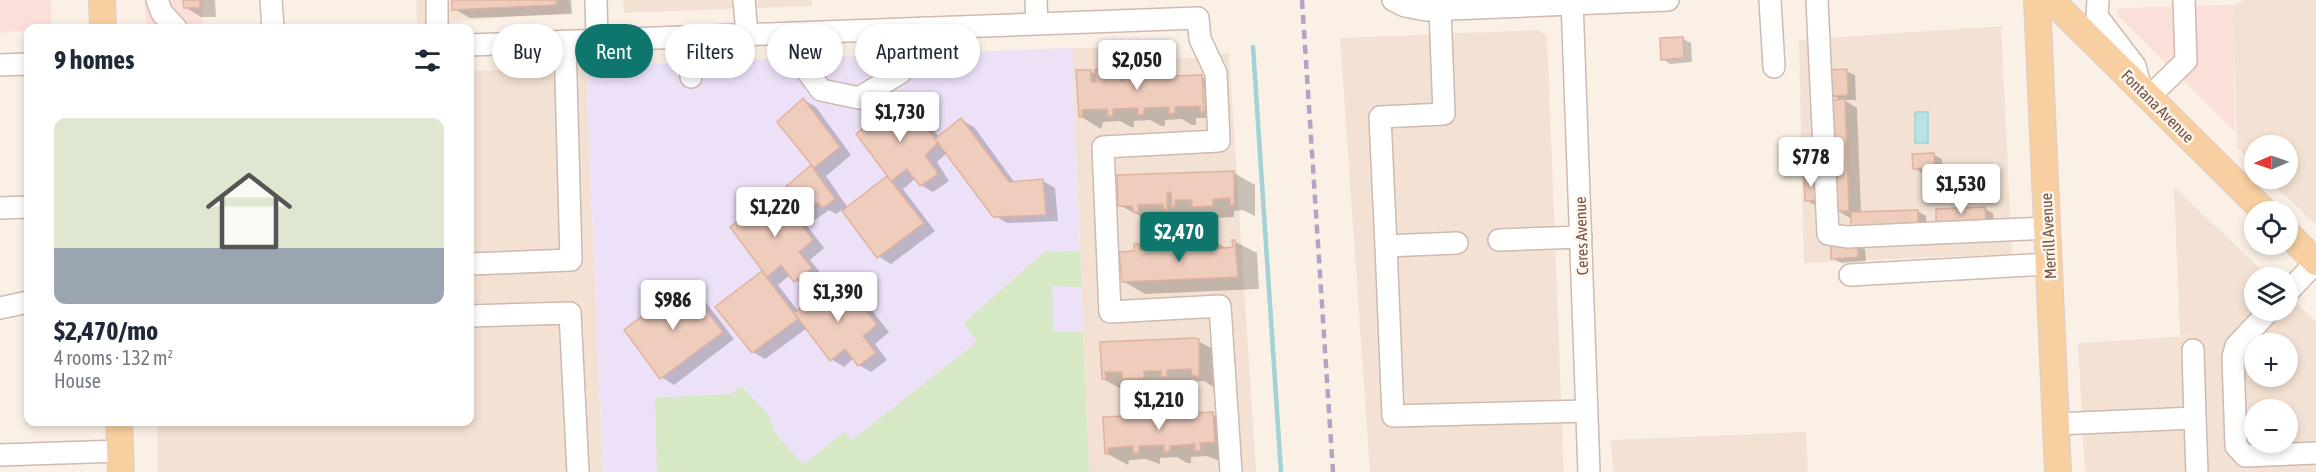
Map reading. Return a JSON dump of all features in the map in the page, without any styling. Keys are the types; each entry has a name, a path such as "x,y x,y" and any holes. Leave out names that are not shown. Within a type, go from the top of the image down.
{"main road":[{"path":"102,0 103,24"},
{"name":"Merrill Avenue","path":"2037,0 2058,472"},
{"name":"Fontana Avenue","path":"2051,0 2254,201"},
{"path":"2298,244 2316,262"},
{"path":"119,426 120,462"}],"street":[{"path":"157,0 162,13 172,24"},
{"path":"271,0 273,24"},
{"path":"437,0 437,24"},
{"path":"596,0 597,24"},
{"path":"744,0 746,24"},
{"path":"1036,0 1037,23"},
{"path":"1393,0 1405,6 1440,9 1668,0"},
{"path":"1770,0 1774,67"},
{"path":"1816,0 1828,234 1847,237 2048,228"},
{"path":"2098,0 2097,16 2135,66 2145,93 2186,61 2184,0"},
{"name":"Ceres Avenue","path":"1572,2 1589,472"},
{"path":"1440,9 1444,114 1380,117 1393,416 1587,411"},
{"path":"980,25 1198,18 1200,39 1216,73 1219,141 1103,147 1110,312 1220,306 1231,472"},
{"path":"474,264 571,260 565,41"},
{"path":"474,45 575,41"},
{"path":"0,65 24,64"},
{"path":"812,78 821,90 859,98 892,78"},
{"path":"0,208 24,207"},
{"path":"1499,240 1581,237"},
{"path":"1386,246 1457,243"},
{"path":"2298,281 2316,262"},
{"path":"1850,275 2049,264"},
{"path":"0,308 24,303"},
{"path":"474,316 570,313 578,472"},
{"path":"2260,321 2236,346 2233,357 2236,446 2245,456 2316,453"},
{"path":"2193,350 2197,472"},
{"path":"2056,424 2195,418"},
{"path":"0,455 120,462"}],"shaded area":[{"path":"0,0 51,0 52,24 24,24 24,31 0,33"},
{"path":"145,0 203,0 202,24 146,24"},
{"path":"416,0 569,0 570,13 417,24"},
{"path":"623,0 812,0 812,6 624,13"},
{"path":"2245,0 2316,0 2316,225 2298,208 2298,201 2291,201 2278,189 2298,189 2298,135 2244,135 2244,154 2237,147 2232,5"},
{"path":"2232,5 2235,132 2117,15 2120,8"},
{"path":"2001,26 2012,254 1804,263 1799,40"},
{"path":"1539,30 1547,37 1564,472 1370,472 1340,38"},
{"path":"1072,48 1157,49 1175,58 1199,58 1229,53 1256,472 1089,472"},
{"path":"1072,48 1089,472 603,472 587,78 653,78 653,64 665,63 665,78 755,78 755,60 767,59 767,78 843,78 843,56 855,56 855,78 980,78 980,51"},
{"path":"575,66 575,78 587,78 603,472 158,472 157,426 474,426 474,71 492,70 492,78 563,78 563,67"},
{"path":"2174,187 2258,267 2244,267 2244,321 2298,321 2298,305 2316,322 2316,472 2085,472 2078,343 2191,336 2180,335"},
{"path":"1806,432 1808,472 1613,472 1611,440"}],"green space":[{"path":"1080,251 1082,287 1052,286 1053,332 1083,332 1089,472 657,472 655,398 732,394 741,386 767,413 776,435 804,465 844,432 852,440 977,342 964,323 1044,252"}],"water":[{"path":"1915,112 1928,112 1928,143 1915,143"}],"building":[{"path":"183,0 200,0 200,8 184,8"},
{"path":"452,0 556,0 556,5 452,10"},
{"path":"1683,37 1684,58 1661,60 1660,38"},
{"path":"1122,68 1122,81 1126,80 1126,68 1142,68 1141,77 1202,75 1204,112 1200,112 1200,106 1175,107 1175,113 1169,114 1169,107 1144,108 1144,114 1138,115 1138,108 1113,109 1113,116 1108,116 1107,109 1082,110 1082,117 1079,117 1076,70 1091,70 1091,82 1096,82 1095,70"},
{"path":"1847,69 1848,95 1832,96 1830,70"},
{"path":"903,97 938,143 925,155 938,174 920,186 907,169 891,181 856,134"},
{"path":"803,98 840,147 814,168 777,122"},
{"path":"1845,99 1849,211 1836,211 1832,100"},
{"path":"961,118 1009,182 1043,179 1046,215 993,217 935,139"},
{"path":"1934,153 1935,168 1913,169 1912,154"},
{"path":"811,165 835,199 822,208 818,203 801,214 783,189"},
{"path":"1234,171 1234,205 1230,205 1230,198 1213,199 1213,206 1192,207 1192,200 1175,200 1175,206 1172,207 1171,192 1167,193 1167,210 1164,210 1163,204 1138,205 1139,212 1133,212 1132,206 1118,206 1117,175"},
{"path":"1804,175 1818,175 1818,200 1805,201"},
{"path":"887,176 924,223 877,258 842,211"},
{"path":"777,193 813,240 799,252 812,268 794,282 781,265 767,277 730,227"},
{"path":"1985,207 1986,221 1936,223 1936,209"},
{"path":"1918,210 1918,224 1851,227 1851,212"},
{"path":"1215,240 1216,249 1233,247 1232,240 1235,240 1238,277 1122,282 1119,252 1134,251 1134,244 1139,244 1140,250 1165,249 1165,243 1176,243 1176,249 1193,249 1193,241"},
{"path":"1857,243 1858,257 1831,259 1831,244"},
{"path":"762,271 798,319 752,353 715,307"},
{"path":"841,277 877,325 863,336 876,353 858,366 845,349 830,361 794,313"},
{"path":"685,283 723,332 660,379 624,330"},
{"path":"1199,339 1199,376 1192,376 1191,369 1167,370 1167,377 1161,377 1161,371 1144,371 1144,378 1122,379 1122,372 1105,372 1106,379 1102,379 1100,342"},
{"path":"1213,412 1215,442 1200,443 1201,450 1195,451 1195,444 1170,446 1170,451 1164,452 1164,445 1139,446 1139,453 1133,453 1133,446 1108,448 1108,454 1105,454 1103,417"}],"waterway":[{"path":"1253,47 1281,472"}],"railway":[{"path":"1302,0 1333,472"}]}
